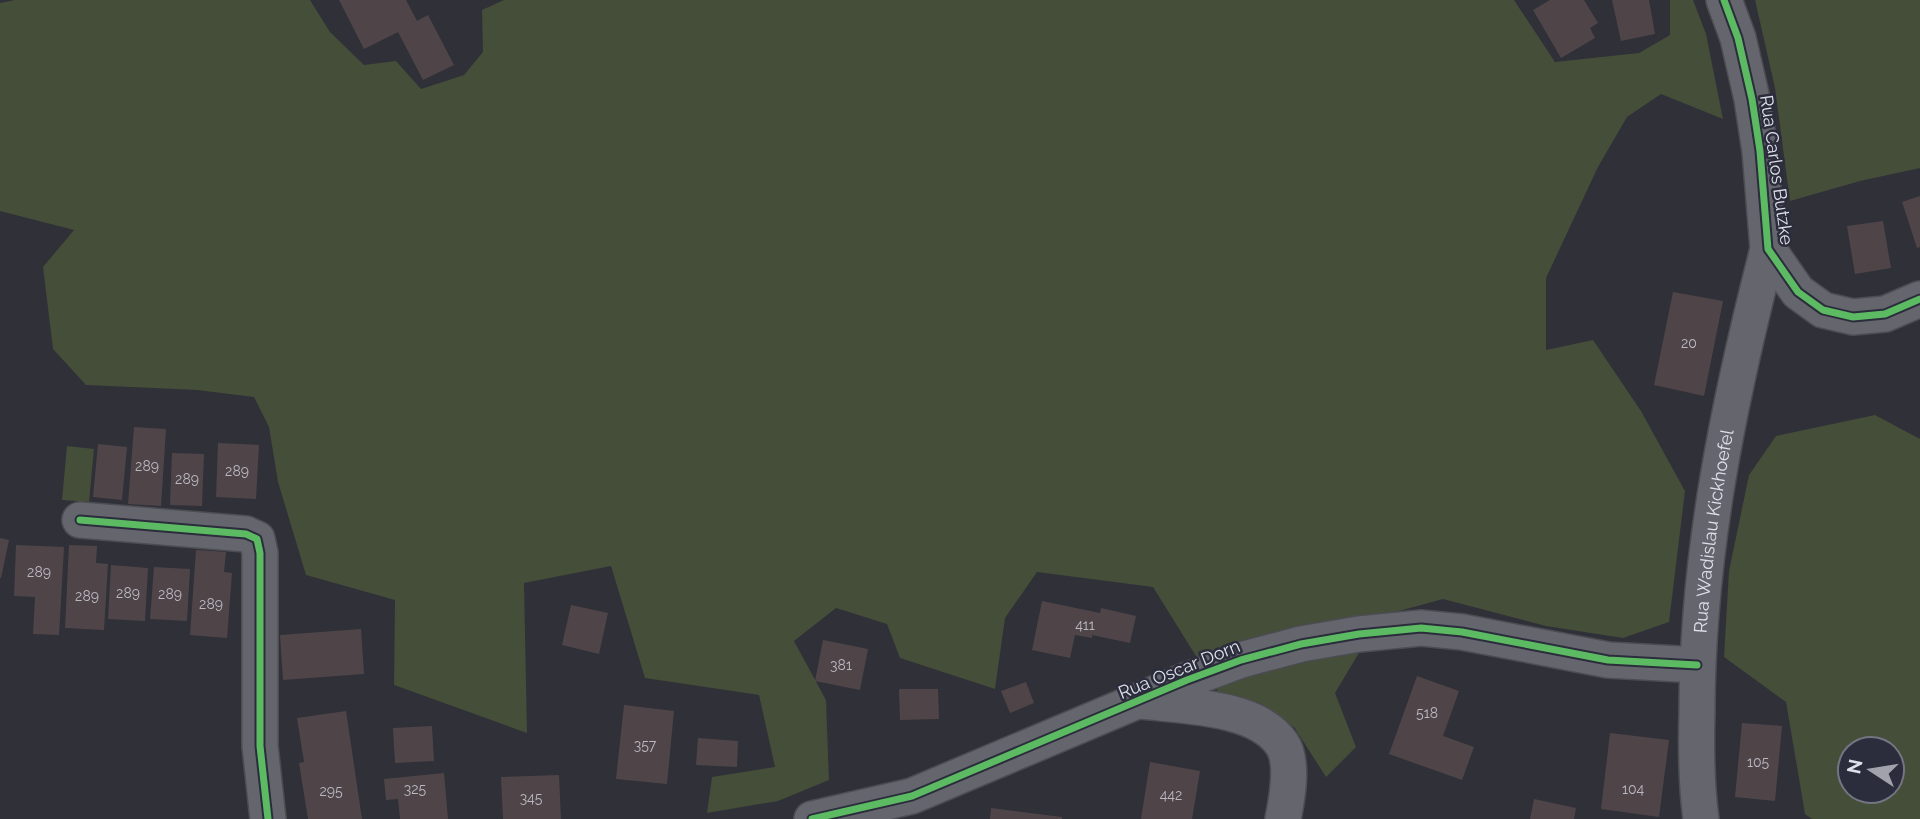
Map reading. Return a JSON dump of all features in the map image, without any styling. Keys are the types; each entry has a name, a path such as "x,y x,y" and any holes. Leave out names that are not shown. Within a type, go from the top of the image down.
{"street":[{"name":"Rua Carlos Butzke","path":"1724,0 1738,38 1752,99 1760,151 1768,249 1798,292 1823,310 1853,317 1885,314 1920,299"},
{"name":"Rua Wadislau Kickhoefel","path":"1701,819 1696,787 1697,665 1705,564 1718,474 1740,358 1768,249"},
{"path":"80,520 246,534 257,539 260,554 260,746 268,819"},
{"name":"Rua Oscar Dorn","path":"812,819 914,808 1140,701 1241,660 1301,644 1359,634 1421,628 1462,632 1608,660 1697,665"},
{"path":"1140,701 1246,717 1265,727 1283,745 1289,768 1288,795 1283,819"}],"green space":[{"path":"15,0 310,0 330,32 364,65 396,61 421,89 464,75 483,52 482,10 504,0 1514,0 1555,62 1639,53 1670,35 1670,0 1693,0 1706,34 1723,119 1661,94 1627,117 1598,167 1546,278 1546,350 1593,340 1641,411 1685,491 1669,622 1623,638 1546,626 1443,599 1381,616 1335,693 1356,747 1326,777 1294,727 1222,698 1153,587 1037,572 1005,618 995,689 900,658 887,624 836,608 794,641 826,700 829,780 778,801 707,813 712,777 775,767 759,695 645,678 611,566 524,583 527,733 394,685 395,600 306,575 278,482 269,427 254,397 197,390 86,385 53,349 43,267 74,230 0,211 0,3"},
{"path":"1755,0 1920,0 1920,168 1860,181 1790,201 1775,88"},
{"path":"1875,415 1920,439 1920,819 1812,819 1805,814 1786,702 1724,657 1729,571 1749,475 1776,436"},
{"path":"67,446 94,449 89,502 62,500"}],"building":[{"path":"339,0 406,0 417,21 428,15 454,65 423,80 398,32 364,49"},
{"path":"1550,0 1584,0 1598,23 1590,28 1595,38 1561,58 1533,10"},
{"path":"1612,0 1649,0 1655,34 1621,41"},
{"path":"1920,196 1920,247 1917,248 1902,202"},
{"path":"1883,221 1891,268 1855,274 1847,226"},
{"path":"1673,292 1723,301 1704,396 1654,385"},
{"path":"134,427 166,429 161,506 128,504"},
{"path":"218,443 259,445 256,499 216,497"},
{"path":"98,444 127,447 122,500 93,497"},
{"path":"172,453 204,454 202,506 170,505"},
{"path":"0,538 9,540 1,578 0,578"},
{"path":"16,545 64,547 59,635 33,634 35,597 14,596"},
{"path":"69,545 97,546 96,563 108,564 104,630 65,628"},
{"path":"196,550 226,552 224,572 232,573 227,638 190,635"},
{"path":"111,565 148,568 145,621 108,619"},
{"path":"154,567 190,569 187,621 150,619"},
{"path":"1042,601 1100,613 1101,608 1136,616 1130,643 1092,635 1092,638 1075,635 1070,658 1032,650"},
{"path":"571,605 608,613 599,654 562,645"},
{"path":"361,629 364,674 283,680 280,635"},
{"path":"823,640 868,649 860,690 815,681"},
{"path":"1417,676 1459,691 1443,736 1474,747 1462,780 1389,754"},
{"path":"1026,682 1034,703 1010,713 1001,691"},
{"path":"899,689 938,689 939,719 900,720"},
{"path":"624,705 674,711 667,784 616,779"},
{"path":"346,711 362,819 308,819 299,763 304,762 297,718"},
{"path":"1742,723 1782,726 1775,801 1735,797"},
{"path":"432,726 434,761 395,763 393,728"},
{"path":"1610,733 1669,740 1659,817 1601,809"},
{"path":"698,738 738,741 737,767 696,765"},
{"path":"1150,762 1200,771 1192,819 1141,819"},
{"path":"444,773 448,819 400,819 398,799 386,800 384,779"},
{"path":"559,775 561,819 503,819 501,777"},
{"path":"1534,799 1576,808 1574,819 1530,819"},
{"path":"991,808 1062,817 1062,819 990,819"}],"cycle path":[{"path":"1724,0 1738,38 1752,99 1760,151 1768,249 1798,292 1823,310 1853,317 1885,314 1920,299"},
{"path":"80,520 246,534 257,539 260,553 260,746 268,819"},
{"path":"812,819 912,796 1187,680 1241,660 1301,644 1359,634 1421,628 1462,632 1608,660 1697,665"}]}
